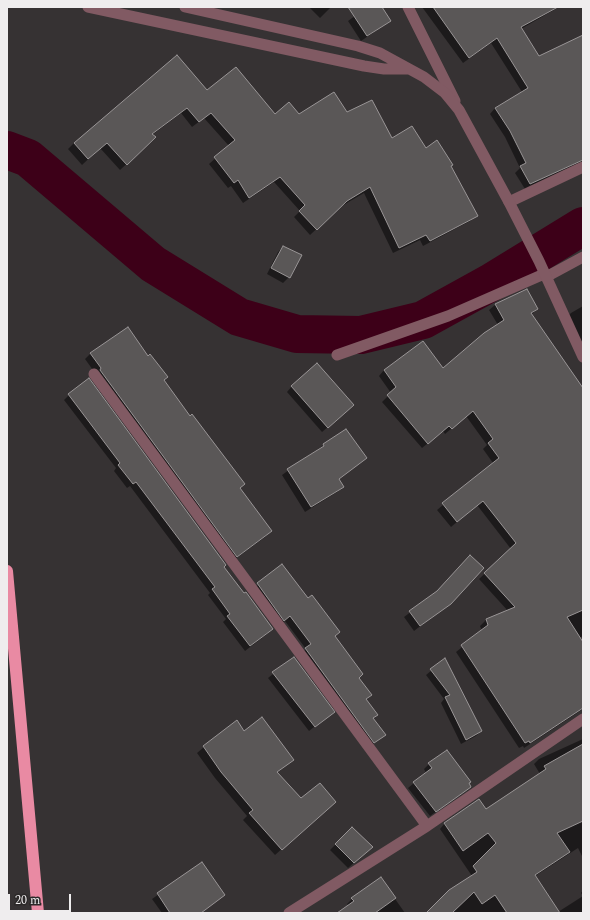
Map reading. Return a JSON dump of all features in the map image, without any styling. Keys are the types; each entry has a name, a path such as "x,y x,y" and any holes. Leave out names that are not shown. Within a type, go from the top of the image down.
{"highway":[{"path":"7,571 38,913"}],"street":[{"path":"88,7 364,66 384,69 407,69"},
{"path":"185,7 298,32 380,53 433,84 445,93 459,110"},
{"path":"408,7 459,110 539,261 583,357"},
{"path":"510,205 583,167"},
{"path":"337,355 448,316 545,276 583,257"},
{"path":"94,374 427,826"},
{"path":"289,913 427,826 583,719"}],"building":[{"path":"348,7 382,7 391,21 367,36"},
{"path":"433,7 558,7 521,27 539,56 583,35 583,160 530,184 520,166 526,163 510,131 495,108 528,88 497,38 469,58"},
{"path":"177,55 207,90 236,67 275,114 289,102 299,114 334,92 347,112 372,100 392,138 412,126 426,148 437,140 453,165 451,166 478,216 430,241 426,235 399,248 370,187 347,201 317,230 299,211 305,205 280,177 249,198 238,180 234,183 214,157 235,140 211,113 199,122 187,108 152,134 156,137 127,165 107,143 88,159 74,143"},
{"path":"283,246 302,255 290,278 271,268"},
{"path":"527,289 538,309 531,313 583,388 583,610 567,617 583,642 583,708 530,743 529,741 525,743 461,645 488,625 486,619 515,607 484,573 516,543 483,501 457,522 442,503 499,458 488,443 493,439 473,411 452,429 449,426 428,444 387,395 396,387 384,370 423,341 443,368 484,333 504,320 495,304"},
{"path":"128,327 148,356 150,354 168,377 164,380 190,416 192,414 245,484 240,488 272,531 237,557 100,370 101,368 90,353"},
{"path":"317,363 354,405 328,428 291,386"},
{"path":"89,378 226,565 224,567 244,593 246,592 273,629 250,646 227,616 230,614 212,589 215,587 136,482 133,484 118,465 120,463 68,394"},
{"path":"346,429 367,458 339,479 344,487 311,507 287,469 324,446 323,444"},
{"path":"470,555 484,568 451,604 420,626 409,611 437,591"},
{"path":"282,564 308,598 312,595 340,632 335,636 363,674 359,678 372,695 366,699 378,715 373,718 386,735 374,743 305,648 311,644 290,616 284,621 257,583"},
{"path":"294,657 335,712 315,727 272,672"},
{"path":"445,658 482,731 466,740 445,697 450,695 430,669"},
{"path":"262,717 294,760 277,772 301,798 320,783 336,802 282,850 249,813 253,810 221,772 203,746 237,720 244,731"},
{"path":"583,744 583,821 557,833 570,852 535,875 560,913 507,913 495,895 482,904 474,892 452,913 426,913 449,890 477,872 473,866 496,843 488,833 463,851 444,823 479,799 486,809 546,769 544,766"},
{"path":"447,750 471,782 469,783 471,787 436,812 413,782 432,768 428,763"},
{"path":"352,827 373,847 354,863 335,844"},
{"path":"202,862 225,895 201,913 170,913 157,893"},
{"path":"381,877 396,898 375,913 337,913 354,901 351,898"}],"waterway":[{"path":"7,150 28,158 153,264 239,317 297,334 361,335 423,320 490,283 583,226"}]}
